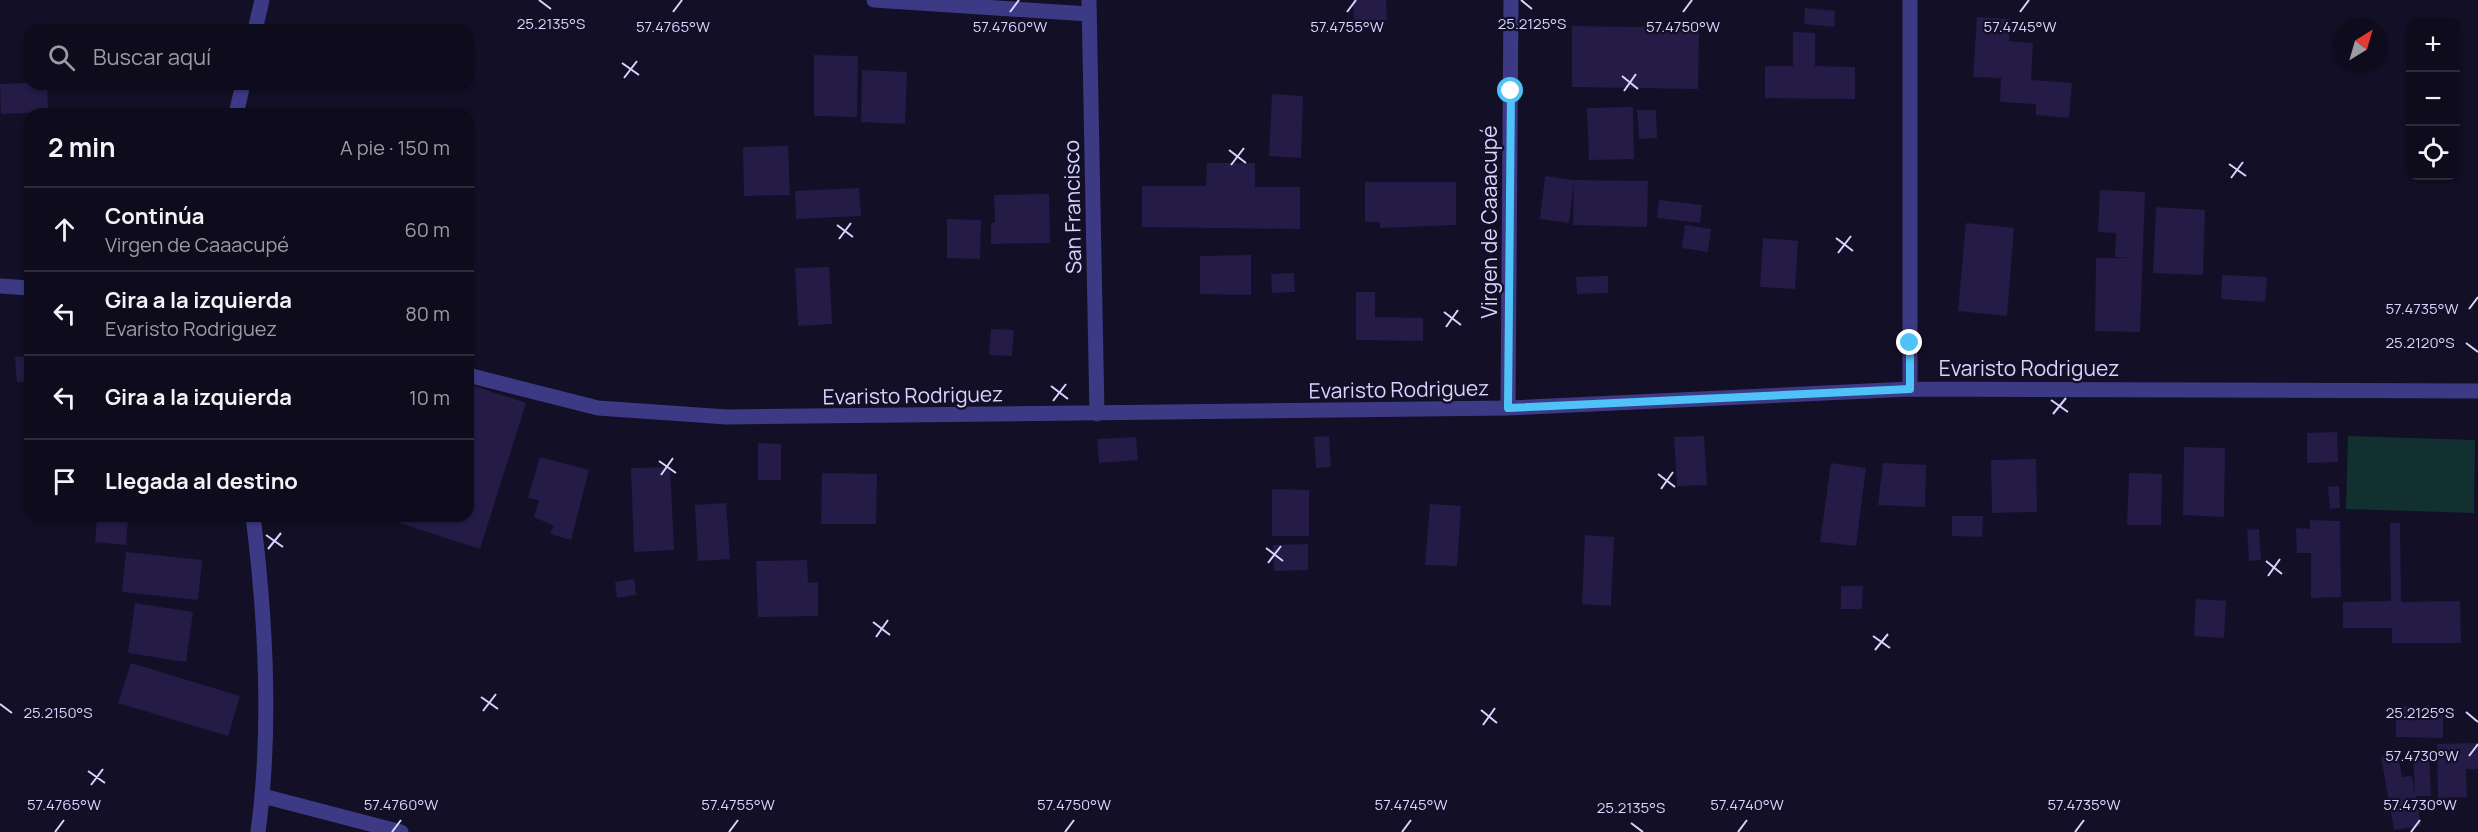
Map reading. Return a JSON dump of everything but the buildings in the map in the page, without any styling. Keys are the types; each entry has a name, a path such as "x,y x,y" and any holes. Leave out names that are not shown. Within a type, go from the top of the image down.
{"street":[{"path":"256,24 262,0"},
{"path":"874,0 1089,7"},
{"name":"Virgen de Caaacupé","path":"1508,408 1511,0"},
{"path":"1910,0 1910,389"},
{"name":"San Francisco","path":"1089,7 1097,414"},
{"path":"237,108 242,90"},
{"path":"0,286 24,288"},
{"name":"Evaristo Rodriguez","path":"474,377 598,408 727,417 1508,408 1910,389 2478,391"},
{"path":"254,522 264,643 266,730 263,796 258,832"},
{"path":"263,796 400,832"}],"green space":[{"path":"2348,436 2475,440 2474,513 2346,509"}],"route":[{"path":"1511,91 1508,408 1910,389 1910,343"}]}
